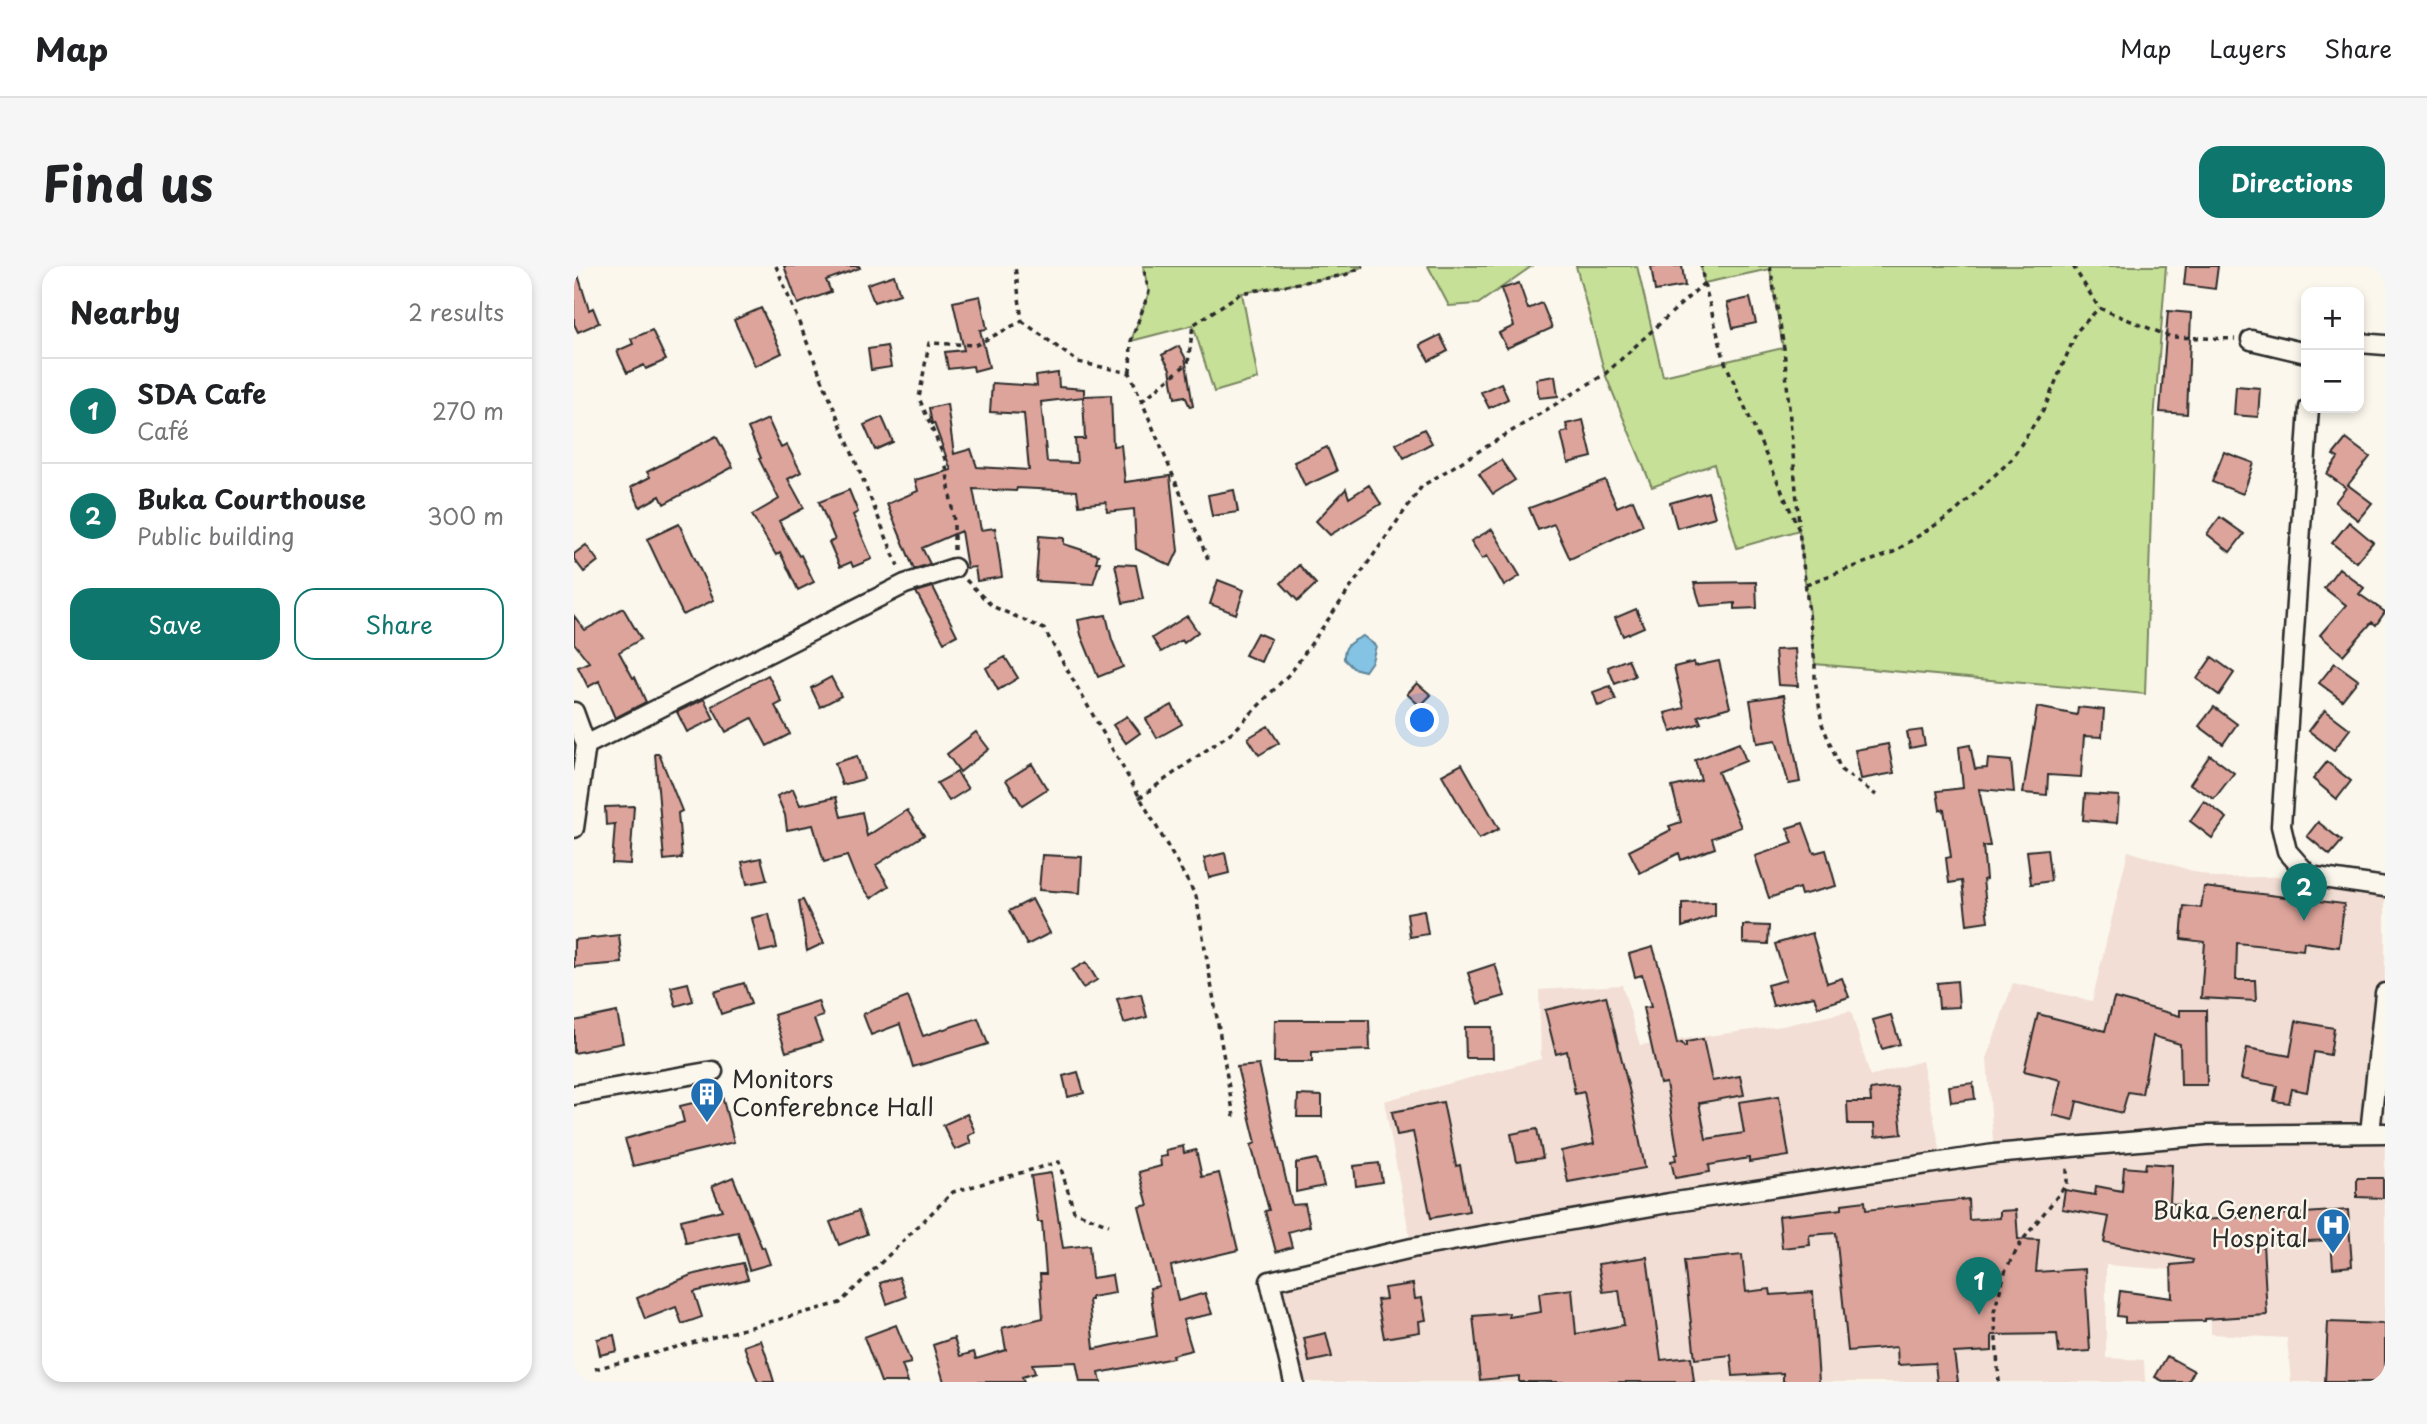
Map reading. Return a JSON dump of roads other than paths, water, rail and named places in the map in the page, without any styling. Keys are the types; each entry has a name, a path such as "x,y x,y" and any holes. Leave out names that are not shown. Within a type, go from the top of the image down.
{"street":[{"path":"2251,340 2301,351"},
{"path":"2364,343 2385,345"},
{"path":"2309,413 2281,826 2287,851 2309,876 2385,887"},
{"path":"586,745 905,584 954,568"},
{"path":"574,712 586,745 574,828"},
{"path":"1294,1382 1270,1281 1412,1248 1669,1203 1994,1154 2207,1135 2378,1133 2385,993"},
{"path":"574,1095 713,1071"}],"water":[{"path":"1363,636 1376,646 1372,661 1365,671 1353,668 1344,659 1346,647"}],"place":[{"name":"Buka Courthouse","path":"2304,921"},
{"name":"Monitors Conferebnce Hall","path":"707,1124"},
{"name":"Buka General Hospital","path":"2333,1255"},
{"name":"SDA Cafe","path":"1979,1315"}]}
